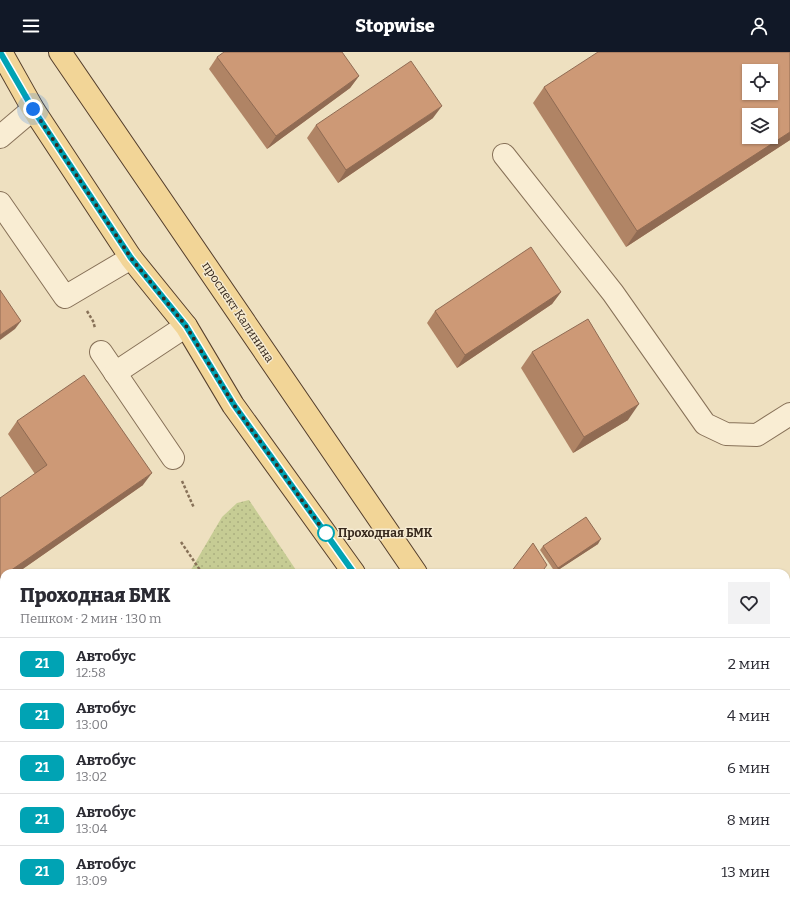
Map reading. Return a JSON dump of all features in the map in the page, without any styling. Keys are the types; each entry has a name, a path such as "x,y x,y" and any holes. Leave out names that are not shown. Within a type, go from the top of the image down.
{"main road":[{"path":"0,52 33,109 131,258 186,326 234,405 351,569"},
{"name":"проспект Калинина","path":"60,52 413,569"}],"lane":[{"path":"0,137 33,109"},
{"path":"504,155 613,293 705,424 726,434 757,435 790,414"},
{"path":"0,203 65,297 131,258"},
{"path":"115,373 186,326"},
{"path":"101,352 173,458"}],"path":[{"path":"74,292 93,321 101,352"},
{"path":"173,458 194,508"},
{"path":"181,542 199,569"}],"green space":[{"path":"249,500 295,569 191,569 222,517 237,503"}],"building":[{"path":"224,52 342,52 359,76 276,136 217,57"},
{"path":"598,52 790,52 790,132 778,140 778,108 742,108 742,144 771,144 637,231 544,87"},
{"path":"411,61 442,106 346,170 316,125"},
{"path":"531,247 561,292 465,355 435,311"},
{"path":"0,290 21,321 0,335"},
{"path":"588,319 639,404 584,437 532,352"},
{"path":"84,375 152,473 13,569 0,569 0,498 47,465 17,421"},
{"path":"586,517 601,539 558,568 543,546"},
{"path":"533,543 547,565 544,569 513,569"}],"bus line":[{"name":"21","path":"0,52 33,109 131,258 186,326 234,405 351,569"}],"place":[{"name":"Проходная БМК","path":"326,533"}],"route":[{"path":"33,109 131,258 186,326 234,405 326,533"}]}
